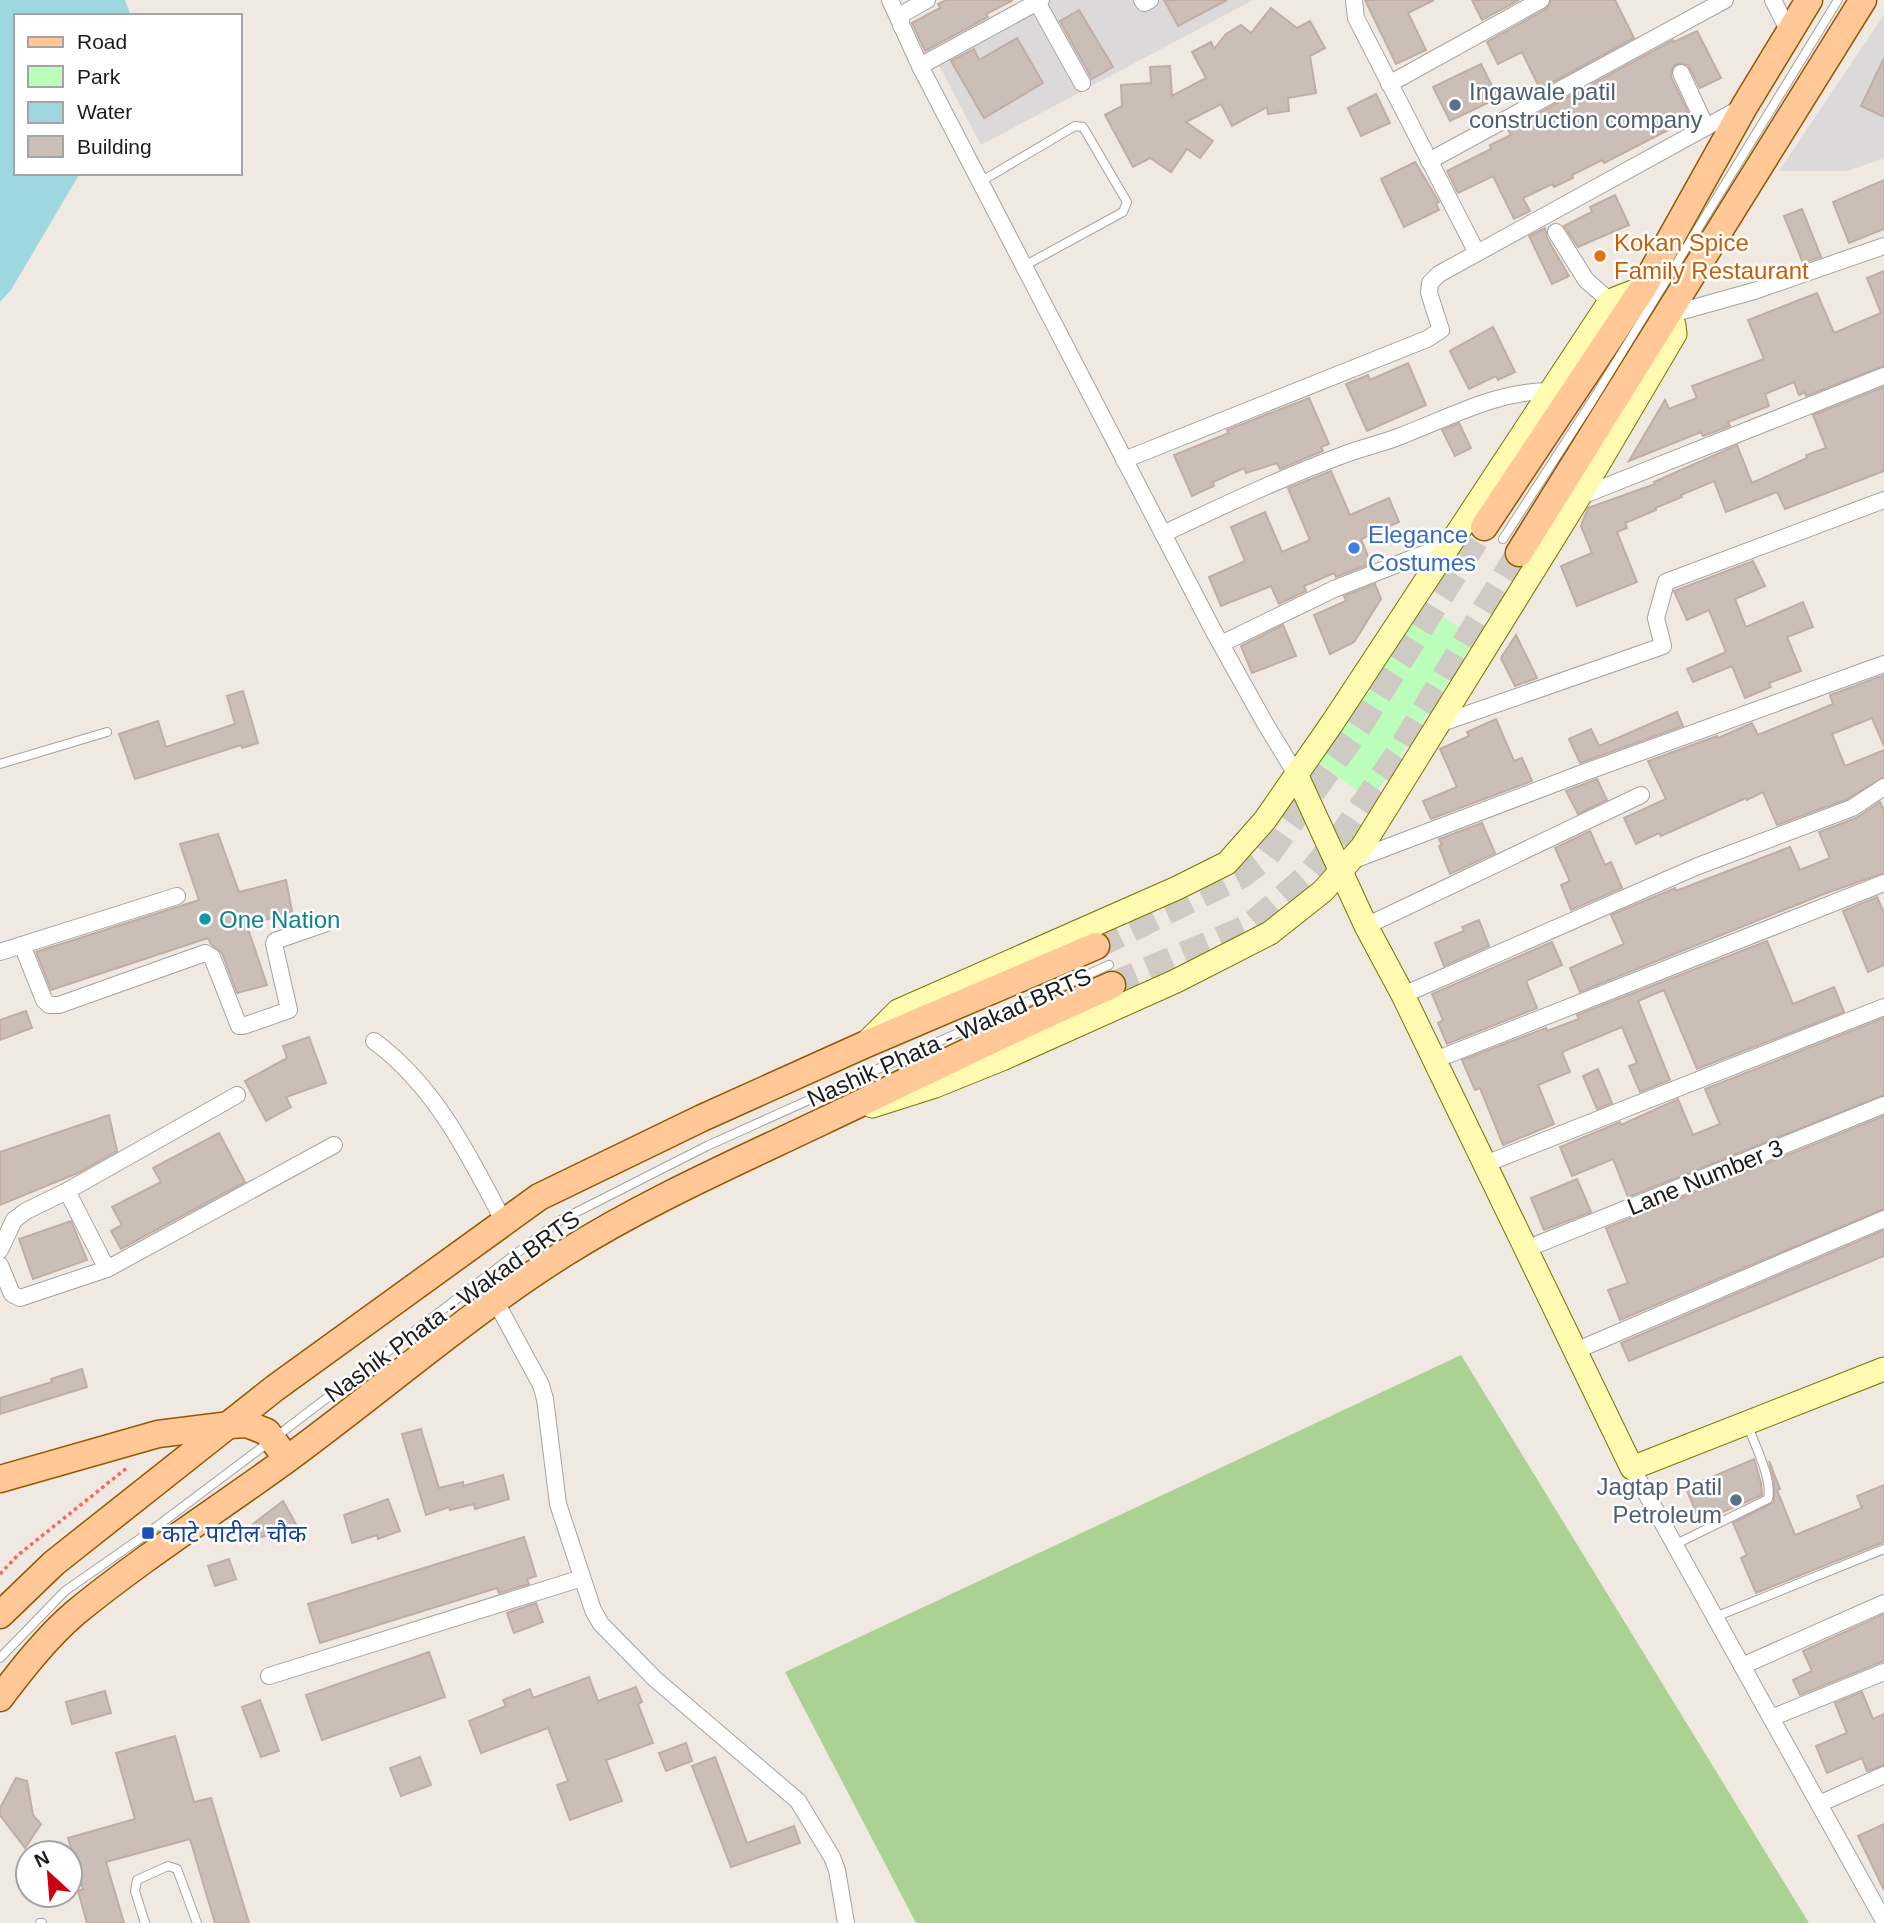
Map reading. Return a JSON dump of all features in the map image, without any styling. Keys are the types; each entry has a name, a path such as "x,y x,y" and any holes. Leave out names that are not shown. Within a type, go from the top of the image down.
{"main road":[{"path":"1502,540 1744,107 1809,0"},
{"path":"1502,540 1668,315 1863,0"},
{"path":"864,1045 898,1011 1177,888 1227,863 1265,820 1453,542 1610,302 1643,288"},
{"path":"837,1114 886,1103 934,1086 1176,981 1270,933 1323,891 1362,847 1579,497 1675,334 1674,325 1668,315"},
{"path":"1296,774 1345,866 1366,926 1435,1060 1632,1468 1884,1369"},
{"path":"0,1615 54,1563 275,1388 539,1197 702,1118 864,1045 1106,965"},
{"path":"0,1698 20,1671 73,1615 187,1530 280,1449 527,1278 618,1221 1012,1029 1106,965"},
{"path":"0,1479 158,1434 230,1425 247,1424 258,1427 267,1432 280,1449"}],"street":[{"path":"890,0 920,66 1124,460 1221,644 1296,774"},
{"path":"901,26 904,13 927,0"},
{"path":"1142,0 1144,4 1150,0"},
{"path":"1354,0 1356,18 1477,253"},
{"path":"1389,84 1541,0"},
{"path":"1429,162 1725,0"},
{"path":"1773,0 1789,32"},
{"path":"920,66 1039,1 1082,83"},
{"path":"1681,73 1706,127"},
{"path":"1124,460 1427,339 1441,330 1429,293 1430,283 1439,274 1744,107"},
{"path":"1556,232 1586,280 1610,302"},
{"path":"1668,315 1754,292 1884,246"},
{"path":"1579,497 1884,376"},
{"path":"1163,534 1242,496 1344,454 1398,437 1483,401 1529,391 1550,391"},
{"path":"1439,724 1662,646 1656,618 1665,582 1884,500"},
{"path":"1221,644 1334,589 1453,542"},
{"path":"1345,866 1580,774 1884,664"},
{"path":"1403,995 1698,866 1852,808 1884,787"},
{"path":"1366,926 1641,795"},
{"path":"1435,1060 1884,883"},
{"path":"0,952 177,896"},
{"path":"22,945 44,1000 49,1006 59,1005 205,953 212,957 239,1026 243,1026 289,1010 275,941 324,924"},
{"path":"1485,1164 1884,1007"},
{"path":"374,1041 414,1075 448,1121 477,1167 504,1222"},
{"path":"0,1251 14,1220 32,1207 67,1191 237,1095"},
{"name":"Lane Number 3","path":"1526,1249 1884,1105"},
{"path":"0,1265 12,1294 20,1298 107,1269 334,1145"},
{"path":"67,1191 107,1269"},
{"path":"1575,1351 1884,1219"},
{"path":"496,1302 541,1385 558,1504 593,1610 601,1624 654,1679 798,1801 832,1857 837,1870 846,1923"},
{"path":"1632,1468 1819,1804 1877,1895 1884,1921"},
{"path":"269,1676 583,1578"},
{"path":"1742,1666 1884,1603"},
{"path":"1770,1718 1884,1672"},
{"path":"1819,1804 1884,1775"}],"lane":[{"path":"1502,540 1598,391 1838,0"},
{"path":"980,182 1075,125 1080,125 1127,202 1123,212 1024,266"},
{"path":"0,764 107,732"},
{"name":"Nashik Phata - Wakad BRTS","path":"0,1658 65,1591 148,1533 280,1449 559,1221 707,1146 1106,965"},
{"path":"1675,1545 1768,1499 1769,1491 1763,1468 1746,1423"},
{"path":"1715,1617 1884,1549"},
{"path":"145,1923 135,1891 137,1880 168,1867 177,1869 197,1923"}],"path":[{"path":"0,1574 18,1555 132,1463"}],"shaded area":[{"path":"1045,0 1253,0 981,145 936,60"},
{"path":"1884,15 1884,58 1861,105 1884,117 1884,158 1847,171 1779,171"}],"green space":[{"path":"1419,600 1475,639 1371,801 1310,756"},
{"path":"1461,1355 1809,1923 916,1923 785,1672"}],"water":[{"path":"0,0 125,0 130,14 14,14 14,175 79,175 11,290 0,302"}],"building":[{"path":"946,0 1013,0 986,14 988,17 925,51 912,23 940,8 938,4"},
{"path":"1164,0 1227,0 1178,26"},
{"path":"1365,0 1434,0 1408,13 1426,50 1396,64"},
{"path":"1472,0 1519,0 1482,20"},
{"path":"1551,0 1615,0 1634,38 1540,89 1522,52 1498,64 1487,42 1546,9"},
{"path":"1271,8 1297,28 1310,21 1325,48 1310,56 1316,93 1288,98 1289,111 1268,114 1267,107 1232,126 1221,104 1186,122 1213,141 1200,158 1187,149 1171,172 1150,158 1133,167 1105,115 1122,106 1121,85 1151,83 1150,67 1170,66 1172,96 1206,78 1192,52 1211,42 1214,49 1226,34 1241,25 1251,33"},
{"path":"1079,10 1113,67 1092,79 1060,21"},
{"path":"1697,31 1721,78 1700,88 1688,65 1681,63 1673,66 1671,77 1689,114 1674,122 1676,126 1604,163 1602,160 1572,175 1573,178 1554,187 1552,184 1523,198 1530,211 1514,219 1493,176 1458,193 1447,171 1491,149 1490,145 1511,135 1508,130 1673,40 1674,42"},
{"path":"1017,38 1043,83 984,118 951,61 974,49 979,60"},
{"path":"1884,58 1884,117 1861,106"},
{"path":"1481,64 1498,98 1450,121 1433,87"},
{"path":"1376,94 1390,123 1361,136 1348,108"},
{"path":"1415,162 1439,202 1436,204 1439,210 1404,227 1381,179"},
{"path":"1884,180 1884,229 1849,243 1833,202"},
{"path":"1615,195 1629,225 1578,247 1564,226 1592,212 1590,207"},
{"path":"1802,209 1821,257 1803,263 1784,216"},
{"path":"1545,228 1547,238 1569,276 1552,284 1529,236"},
{"path":"1884,271 1884,366 1806,396 1805,392 1799,395 1794,382 1765,394 1769,406 1728,422 1730,426 1703,436 1701,432 1629,461 1665,400 1669,409 1697,398 1692,386 1764,359 1748,320 1817,293 1834,333 1881,313 1867,278"},
{"path":"1493,327 1515,372 1498,380 1496,376 1469,389 1450,351"},
{"path":"1408,363 1426,405 1367,431 1346,384 1368,375 1370,380"},
{"path":"1884,387 1884,471 1785,509 1777,492 1726,512 1714,481 1681,495 1682,497 1655,508 1656,510 1625,523 1627,528 1617,532 1637,582 1577,606 1561,566 1592,553 1581,526 1588,508 1655,484 1654,482 1737,445 1752,483 1807,458 1806,455 1826,448 1813,415"},
{"path":"1309,398 1329,444 1321,447 1323,451 1280,469 1277,463 1246,473 1244,468 1213,482 1214,486 1192,496 1174,455 1229,433 1227,430"},
{"path":"1459,423 1471,448 1455,456 1442,430"},
{"path":"1331,471 1350,515 1389,498 1399,522 1361,539 1370,561 1366,562 1367,565 1336,577 1334,573 1304,586 1306,591 1279,604 1271,586 1221,606 1209,577 1245,561 1231,527 1265,512 1282,552 1310,540 1288,488"},
{"path":"1753,561 1765,586 1735,599 1746,627 1803,602 1813,627 1787,637 1801,671 1769,683 1771,687 1745,698 1732,666 1693,682 1687,669 1726,652 1709,610 1687,620 1674,591"},
{"path":"1375,584 1381,599 1354,642 1330,654 1314,615 1346,601 1344,596"},
{"path":"1283,625 1296,656 1252,673 1241,646"},
{"path":"1516,635 1537,678 1515,686 1501,658"},
{"path":"1884,675 1884,746 1872,718 1832,734 1845,766 1884,750 1884,777 1847,799 1777,825 1763,792 1636,844 1624,818 1666,799 1648,761 1717,736 1718,738 1752,723 1758,735 1833,704 1830,695"},
{"path":"243,691 258,743 242,748 241,745 135,779 119,734 158,721 166,747 235,724 227,696"},
{"path":"1677,712 1683,726 1580,763 1569,739 1591,729 1599,746"},
{"path":"1496,719 1514,761 1522,758 1532,781 1431,819 1423,801 1457,787 1440,749 1469,736 1467,732"},
{"path":"1597,779 1607,800 1578,814 1566,791"},
{"path":"1880,802 1884,810 1884,873 1821,895 1580,992 1570,968 1624,944 1611,915 1675,888 1676,891 1790,847 1800,870 1830,858 1819,832 1856,818"},
{"path":"1482,823 1495,853 1450,874 1439,839"},
{"path":"1590,831 1605,865 1611,862 1622,888 1571,910 1561,885 1570,881 1555,848"},
{"name":"One Nation","path":"218,834 239,892 286,880 292,911 247,926 267,985 237,993 222,953 208,938 51,990 36,952 199,900 180,844"},
{"path":"1877,897 1884,913 1884,965 1868,972 1843,911"},
{"path":"1479,920 1489,946 1444,966 1435,943 1464,931 1462,927"},
{"path":"1767,941 1793,1004 1834,987 1844,1012 1697,1069 1664,990 1638,1001 1670,1080 1640,1092 1629,1066 1637,1063 1622,1027 1562,1052 1570,1072 1538,1085 1554,1124 1503,1145 1480,1088 1475,1090 1462,1060 1546,1028 1547,1031 1579,1019 1577,1015"},
{"path":"1552,942 1562,965 1526,981 1537,1008 1447,1044 1438,1023 1443,1020 1432,994"},
{"path":"26,1011 32,1028 0,1040 0,1020"},
{"path":"1884,1018 1884,1095 1628,1197 1613,1159 1572,1176 1560,1147 1620,1122 1621,1125 1678,1099 1693,1135 1720,1124 1705,1089"},
{"path":"309,1037 326,1083 286,1097 291,1107 266,1121 245,1081 287,1058 283,1046"},
{"path":"1598,1069 1612,1103 1597,1109 1583,1076"},
{"path":"109,1115 117,1151 80,1172 0,1205 0,1152"},
{"path":"1884,1116 1884,1209 1620,1320 1608,1290 1628,1283 1606,1228"},
{"path":"219,1133 245,1182 121,1249 111,1231 122,1225 112,1207 161,1182 153,1168"},
{"path":"1577,1179 1591,1212 1544,1230 1531,1198"},
{"path":"71,1221 87,1260 33,1279 19,1239"},
{"path":"1884,1230 1884,1256 1629,1361 1621,1343"},
{"path":"82,1369 87,1387 0,1414 0,1398 52,1382 51,1379"},
{"path":"421,1429 439,1488 463,1482 463,1486 503,1475 509,1499 475,1509 474,1504 450,1510 449,1507 426,1515 402,1434"},
{"path":"1754,1459 1762,1495 1700,1522 1686,1488"},
{"path":"1769,1461 1795,1535 1862,1508 1857,1496 1884,1485 1884,1542 1756,1593 1741,1558 1747,1555 1733,1523 1774,1502 1774,1481"},
{"path":"388,1499 400,1531 378,1539 377,1535 352,1543 344,1515"},
{"path":"283,1501 297,1526 252,1540 248,1528"},
{"path":"524,1537 536,1576 527,1579 529,1584 499,1593 497,1588 320,1643 308,1604"},
{"path":"229,1559 236,1579 215,1586 208,1566"},
{"path":"536,1603 543,1622 514,1633 507,1613"},
{"path":"1884,1614 1884,1661 1800,1695 1793,1680 1812,1671 1803,1651"},
{"path":"429,1652 445,1697 322,1740 306,1695"},
{"path":"589,1677 598,1701 636,1687 642,1702 638,1704 653,1743 606,1760 622,1801 570,1820 557,1785 568,1781 548,1728 481,1753 469,1721 506,1706 503,1700 530,1689 533,1698"},
{"path":"105,1691 111,1713 72,1724 66,1702"},
{"path":"1862,1692 1873,1719 1884,1714 1884,1765 1867,1771 1862,1758 1827,1773 1816,1746 1847,1733 1835,1703"},
{"path":"260,1700 279,1751 261,1757 242,1707"},
{"path":"175,1736 194,1802 211,1798 249,1923 215,1923 190,1839 106,1862 124,1923 87,1923 83,1909 84,1839 68,1838 135,1819 116,1753"},
{"path":"686,1743 692,1761 666,1771 659,1753"},
{"path":"420,1757 431,1785 401,1796 390,1768"},
{"path":"715,1757 747,1843 794,1826 800,1843 731,1867 692,1766"},
{"path":"16,1778 27,1781 33,1815 41,1824 31,1839 18,1839 0,1815 0,1808"},
{"path":"1884,1824 1884,1890 1858,1836"}],"tunnel":[{"path":"1096,946 1242,875 1266,857 1354,734 1484,527"},
{"path":"1112,985 1249,927 1309,875 1345,831 1400,751 1519,553"}],"place":[{"name":"Ingawale patil construction company","path":"1455,105"},
{"name":"Kokan Spice Family Restaurant","path":"1600,256"},
{"name":"Elegance Costumes","path":"1354,548"},
{"name":"One Nation","path":"205,919"},
{"name":"Jagtap Patil Petroleum","path":"1736,1500"},
{"name":"काटे पाटील चौक","path":"148,1533"}]}
